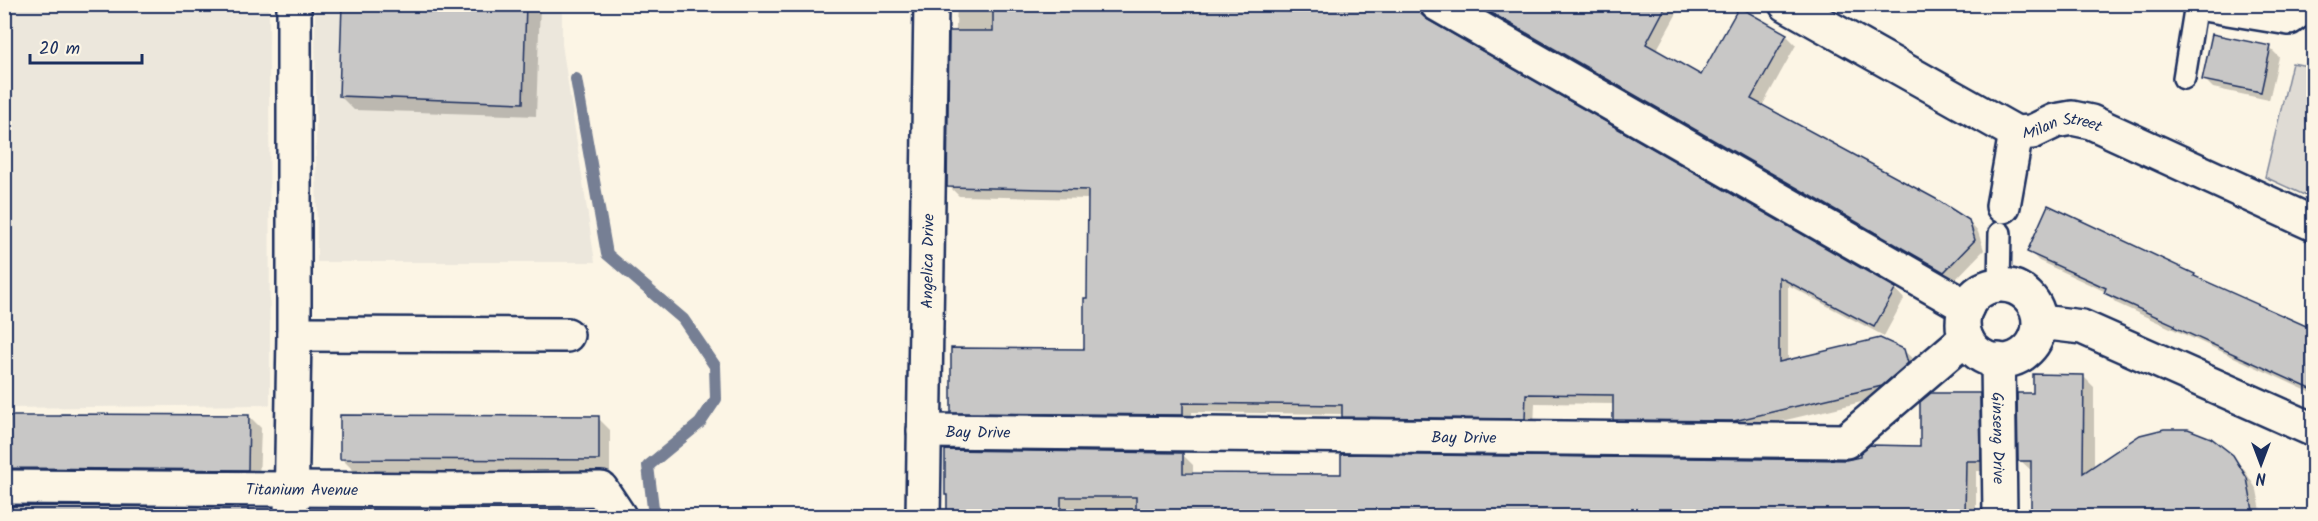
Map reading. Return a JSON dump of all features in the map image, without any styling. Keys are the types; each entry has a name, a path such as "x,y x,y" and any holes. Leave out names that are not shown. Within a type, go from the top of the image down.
{"street":[{"path":"291,502 294,334 294,4"},
{"name":"Angelica Drive","path":"923,516 931,4"},
{"path":"1437,4 1967,307"},
{"name":"Milan Street","path":"1786,4 2016,133 2032,132 2055,121 2072,118 2091,122 2313,224"},
{"path":"2204,4 2289,18 2308,4"},
{"path":"2001,219 2016,133"},
{"path":"1999,285 2011,286 2022,291 2031,299 2040,322 2038,334 2027,350 2011,359 1998,360 1979,354 1966,339 1963,328 1967,307 1980,292 1999,285"},
{"path":"2040,322 2082,327 2313,430"},
{"path":"294,334 567,335"},
{"name":"Bay Drive","path":"924,431 1846,441 1966,339"},
{"name":"Ginseng Drive","path":"1998,360 2000,516"},
{"name":"Titanium Avenue","path":"4,487 121,502 451,503 602,489 619,516"}],"lane":[{"path":"2184,78 2196,4"},
{"path":"1999,285 2001,219"}],"shaded area":[{"path":"4,5 269,5 270,405 5,408"},
{"path":"315,5 562,5 562,44 595,262 317,262"},
{"path":"2292,63 2313,67 2313,199 2265,177"}],"building":[{"path":"342,4 526,4 523,103 339,96"},
{"path":"993,4 1418,4 1421,14 1428,20 1896,288 1874,327 1779,277 1779,362 1880,338 1904,349 1908,363 1882,386 1734,421 1613,420 1613,395 1526,394 1525,419 1342,417 1342,405 1183,403 1183,415 951,413 951,348 1084,349 1088,190 947,187 949,31 993,31"},
{"path":"1476,4 1667,4 1646,44 1701,75 1739,7 1787,34 1751,99 1936,199 1969,220 1975,240 1944,272"},
{"path":"2212,34 2271,46 2261,92 2202,80"},
{"path":"2048,205 2195,274 2194,276 2313,329 2313,390 2174,327 2175,325 2104,293 2106,288 2027,252"},
{"path":"2033,374 2084,375 2083,473 2140,435 2164,429 2188,429 2211,438 2233,455 2247,478 2254,516 2031,516 2031,461 2018,461 2017,393 2033,393"},
{"path":"1931,393 1980,393 1981,461 1966,461 1965,516 1136,516 1136,497 1061,497 1061,516 947,516 945,450 1183,453 1183,473 1341,474 1341,454 1846,460 1860,457 1860,453 1870,445 1920,446 1920,402"},
{"path":"61,414 249,415 248,470 4,468 4,416 61,416"},
{"path":"340,415 599,416 599,460 340,459"},
{"path":"4,506 248,507 248,516 4,516"}],"waterway":[{"path":"576,79 607,254 683,319 715,366 716,399 700,423 648,466 654,516"}]}
